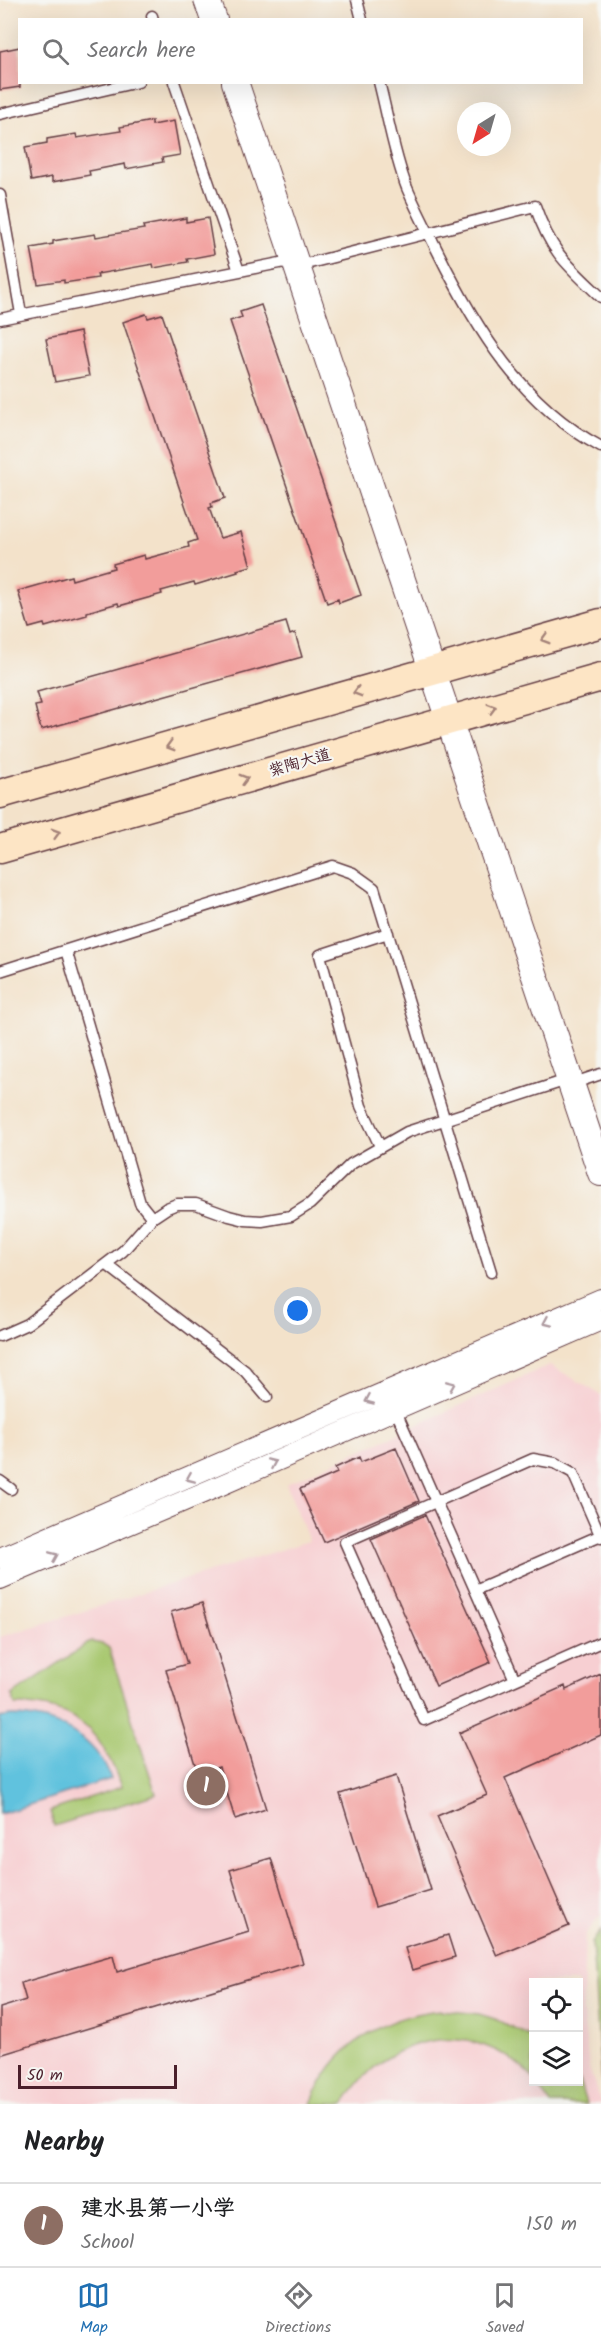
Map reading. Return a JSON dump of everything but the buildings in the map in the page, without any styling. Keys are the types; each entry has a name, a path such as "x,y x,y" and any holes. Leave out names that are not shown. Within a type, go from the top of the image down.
{"main road":[{"path":"0,794 601,623"},
{"name":"紫陶大道","path":"0,849 601,677"}],"street":[{"path":"207,0 213,18"},
{"path":"236,84 601,1173"},
{"path":"0,1558 601,1299"},
{"path":"0,1579 601,1320"}],"lane":[{"path":"357,0 362,18"},
{"path":"0,114 129,84"},
{"path":"175,84 239,271"},
{"path":"380,84 407,188 464,304 500,359 546,408 568,426 601,447"},
{"path":"0,195 21,314"},
{"path":"0,319 239,271 297,263 535,206 545,235 561,260 601,297"},
{"path":"0,971 333,866 353,873 374,888 491,1272"},
{"path":"380,1146 361,1106 320,955 388,933"},
{"path":"66,950 140,1203 153,1218"},
{"path":"0,1336 27,1324 123,1251 153,1218 167,1208 187,1203 196,1204 245,1220 262,1221 291,1216 310,1204 351,1164 407,1132 601,1074"},
{"path":"106,1264 245,1371 267,1397"},
{"path":"395,1409 515,1680"},
{"path":"475,1590 601,1535 573,1473 555,1463 533,1459 345,1542 424,1720 601,1642"},
{"path":"0,1480 10,1490"}],"shaded area":[{"path":"550,1365 601,1395 601,1915 585,1935 583,2012 589,2068 601,2104 0,2104 0,1637 309,1541 286,1484"}],"green space":[{"path":"92,1642 109,1648 156,1794 54,1826 50,1811 121,1787 105,1751 84,1725 54,1709 15,1705 12,1695"},
{"path":"601,1931 601,2080 592,1942"},
{"path":"441,2010 479,2014 498,2020 529,2036 529,2075 510,2058 485,2046 459,2040 432,2041 407,2048 383,2061 362,2080 344,2104 311,2104 320,2084 346,2051 379,2027 419,2013"},
{"path":"539,2086 581,2086 586,2104 551,2104"}],"water":[{"path":"11,1716 43,1720 72,1731 95,1751 111,1779 0,1814 0,1718"}],"place":[{"name":"建水县第一小学","path":"206,1786"}]}
